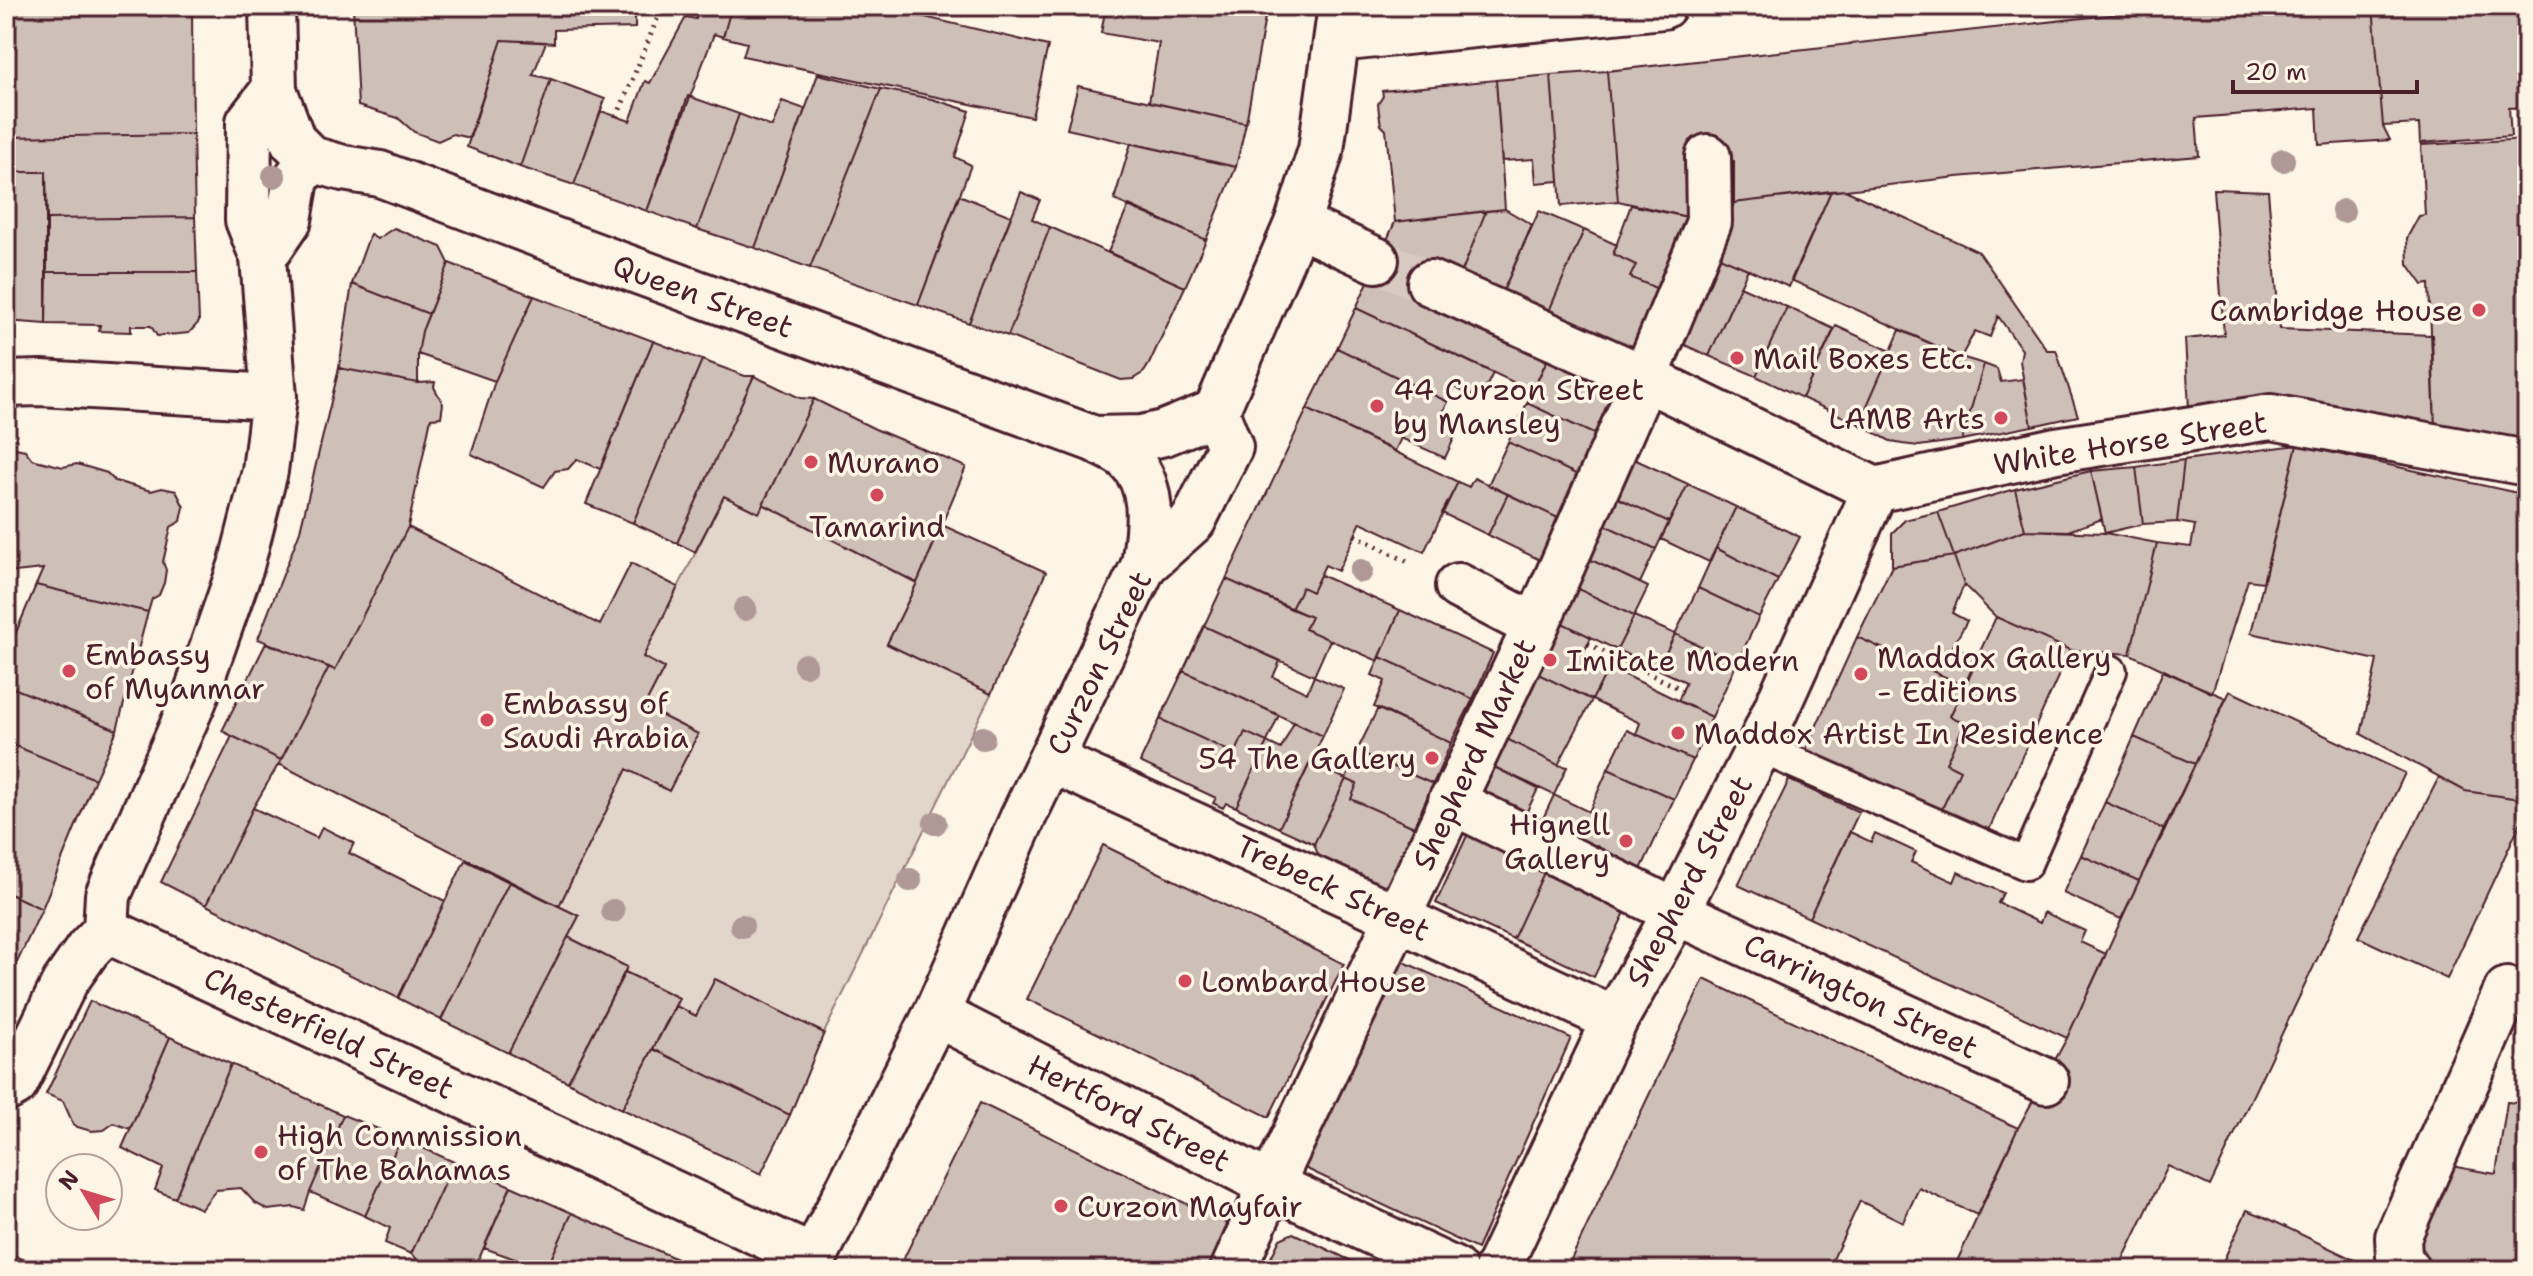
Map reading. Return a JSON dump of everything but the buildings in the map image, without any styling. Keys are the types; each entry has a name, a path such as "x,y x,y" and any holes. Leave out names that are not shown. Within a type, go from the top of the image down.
{"street":[{"path":"263,258 289,220 296,179 311,159 293,141 274,90 272,6"},
{"path":"1216,412 1297,224 1321,150 1339,22 1663,6"},
{"path":"6,1089 15,1084 65,982 84,954 106,930 108,895 194,700 241,566 265,471 274,397 263,258 248,220 249,122 274,90"},
{"name":"Shepherd Market","path":"1233,1270 1535,626 1645,378 1709,222 1708,157"},
{"name":"Queen Street","path":"311,159 380,174 1094,439 1126,457 1141,476 1150,500 1144,565"},
{"path":"1297,224 1376,260"},
{"path":"1430,283 1645,378 1875,490"},
{"path":"6,384 41,383 274,397"},
{"name":"Queen Street","path":"1094,439 1142,438 1164,433 1216,412"},
{"name":"Curzon Street","path":"811,1264 936,1014 1051,760 1144,565 1193,521 1230,447 1216,412"},
{"name":"White Horse Street","path":"1875,490 2056,450 2271,417 2527,463"},
{"name":"Shepherd Street","path":"1497,1270 1615,1020 1676,912 1759,747 1875,490"},
{"name":"Shepherd Market","path":"1458,586 1535,626"},
{"name":"Trebeck Street","path":"1051,760 1615,1020"},
{"name":"Carrington Street","path":"1451,801 1676,912 2046,1081"},
{"name":"Chesterfield Street","path":"106,930 811,1264"},
{"path":"2407,1270 2399,1257 2398,1237 2507,990"},
{"name":"Hertford Street","path":"936,1014 1271,1185 1454,1270"}],"lane":[{"path":"1759,747 2026,864 2111,671"}],"path":[{"path":"617,117 658,17 673,6"},
{"path":"1355,535 1458,586"},
{"path":"1588,644 1683,690"}],"shaded area":[{"path":"724,496 758,513 763,504 917,583 887,644 991,694 824,1033 715,980 696,1016 676,1006 679,998 625,972 627,967 568,937 579,916 559,906 627,769 669,791 698,734 644,707 664,669 643,657"}],"tunnel":[{"path":"1376,260 1430,283"}],"place":[{"name":"Cambridge House","path":"2479,310"},
{"name":"Mail Boxes Etc.","path":"1737,358"},
{"name":"44 Curzon Street by Mansley","path":"1377,406"},
{"name":"LAMB Arts","path":"2001,418"},
{"name":"Murano","path":"811,462"},
{"name":"Tamarind","path":"877,495"},
{"name":"Imitate Modern","path":"1550,660"},
{"name":"Embassy of Myanmar","path":"69,671"},
{"name":"Maddox Gallery - Editions","path":"1861,674"},
{"name":"Embassy of Saudi Arabia","path":"487,720"},
{"name":"Maddox Artist In Residence","path":"1678,733"},
{"name":"54 The Gallery","path":"1432,758"},
{"name":"Hignell Gallery","path":"1626,841"},
{"name":"Lombard House","path":"1185,981"},
{"name":"High Commission of The Bahamas","path":"261,1152"},
{"name":"Curzon Mayfair","path":"1061,1206"}]}
